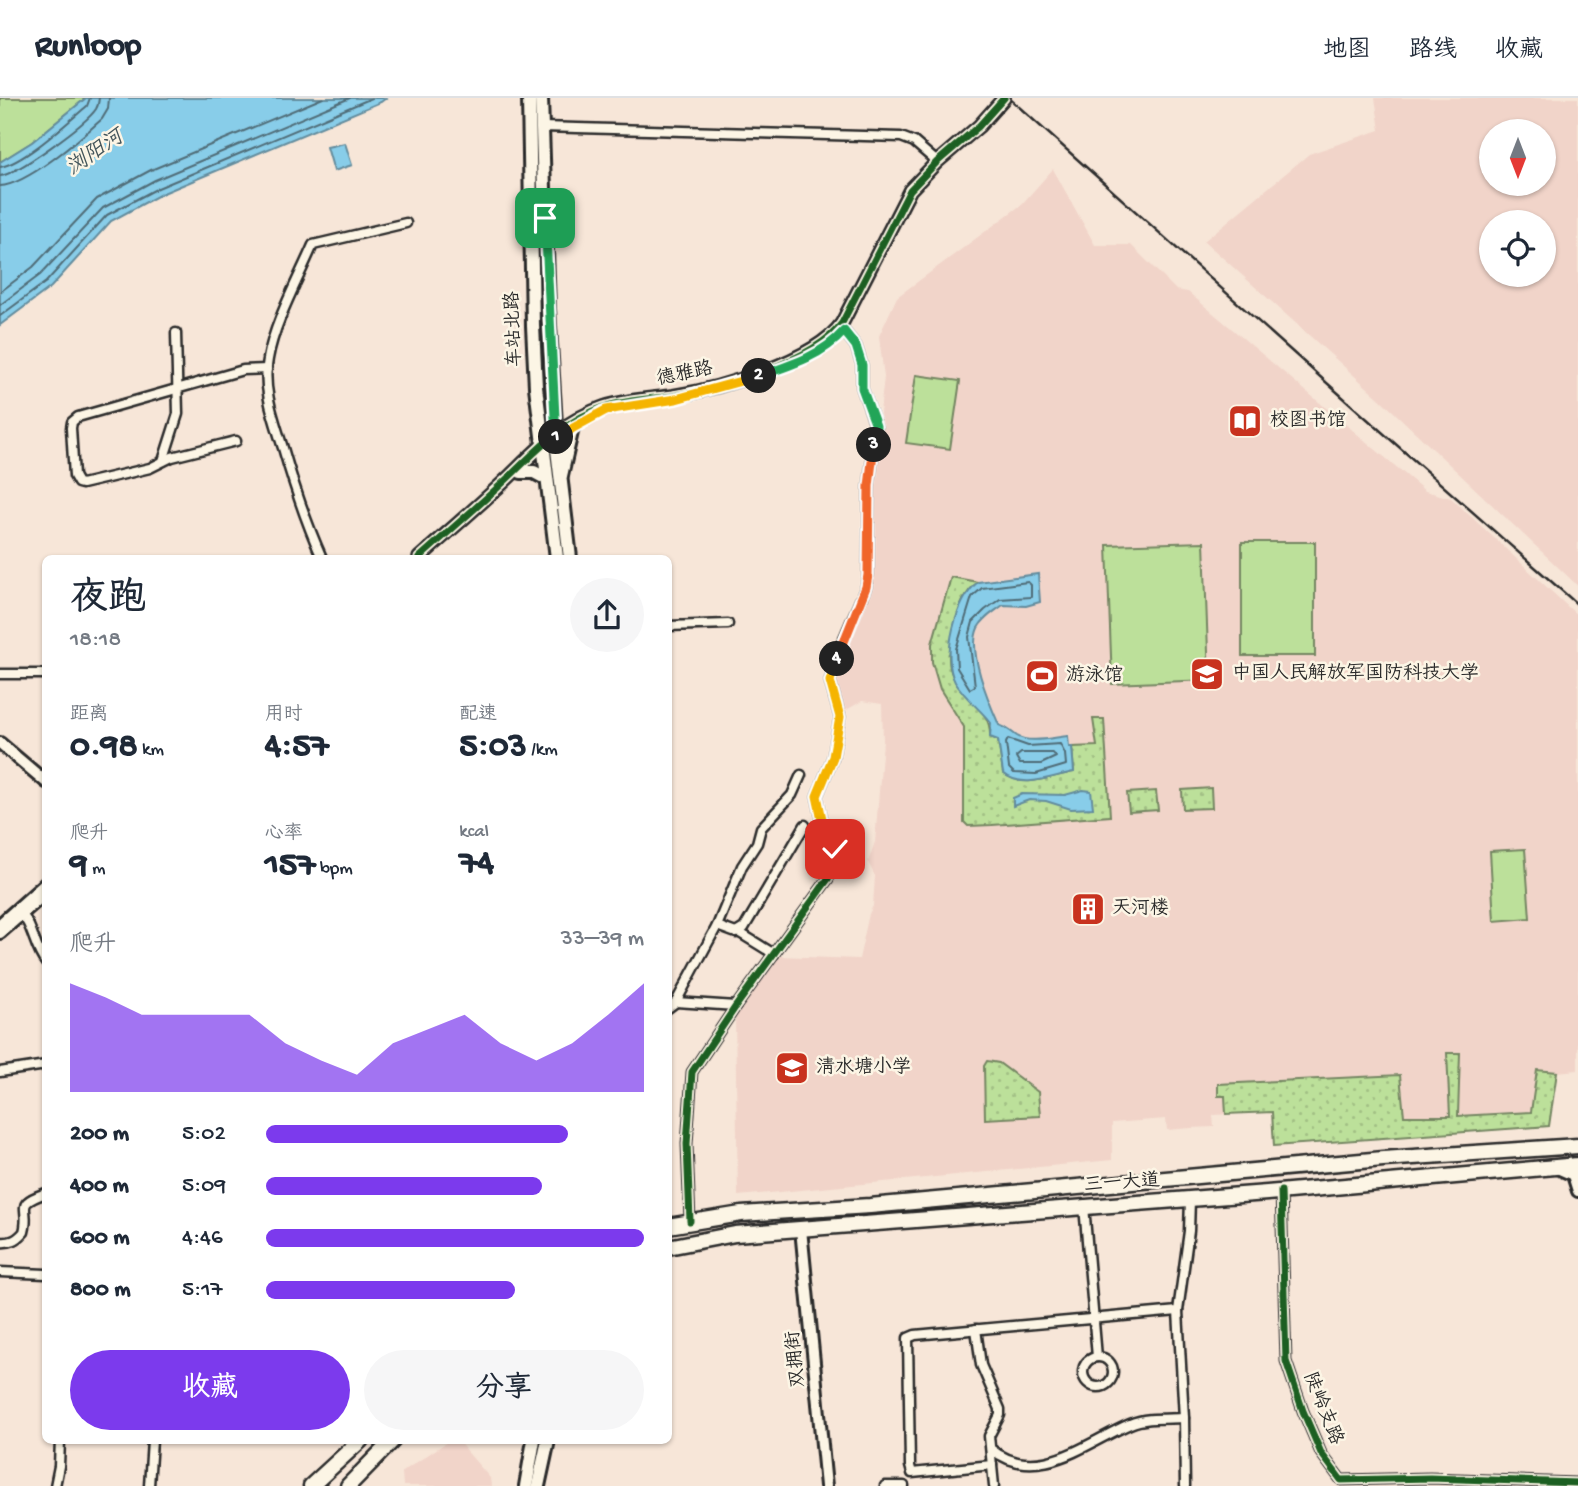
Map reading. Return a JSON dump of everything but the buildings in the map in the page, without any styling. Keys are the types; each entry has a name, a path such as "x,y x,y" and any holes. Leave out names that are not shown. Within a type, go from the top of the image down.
{"highway":[{"name":"三一大道","path":"672,1225 741,1214 870,1206 1513,1149 1578,1146"},
{"name":"三一大道","path":"672,1246 735,1234 1190,1199 1578,1165"},
{"path":"311,1486 358,1444"},
{"path":"348,1486 389,1444"}],"main road":[{"name":"车站北路","path":"529,98 533,327 550,442 561,479 570,555"},
{"name":"车站北路","path":"541,98 548,309 550,442 547,479 557,555"},
{"path":"521,472 534,472 547,479"},
{"path":"526,1486 533,1444"},
{"path":"538,1486 547,1444"}],"street":[{"name":"德雅路","path":"422,555 550,442 605,407 676,396 734,380 797,357 830,338 842,323 910,190 937,162 979,126 1004,98"},
{"name":"德雅路","path":"431,555 550,442 606,410 684,398 734,384 792,365 831,344 844,331 914,195 938,167 1013,98"},
{"path":"542,127 901,137 914,142 937,162"},
{"path":"321,555 304,518 270,406 265,380 274,338 313,245 406,223"},
{"path":"690,1221 687,1144 692,1072 736,1006 828,880 834,866 835,849 825,833 817,796 833,757 840,717 830,681 842,643 866,587 868,575 869,486 876,426 862,388 862,365 856,346 844,331"},
{"path":"163,461 178,414 176,332"},
{"path":"236,442 163,461 150,468 82,484 78,483 74,476 72,422 78,417 243,370 267,369"},
{"path":"561,479 573,428"},
{"path":"672,626 728,624"},
{"path":"0,674 42,674"},
{"path":"0,743 42,779"},
{"path":"736,1006 672,1005 717,926 742,866 757,843 761,828 792,794 801,775"},
{"path":"740,933 805,825"},
{"path":"0,933 42,887"},
{"path":"0,924 42,896"},
{"path":"19,911 42,955"},
{"path":"717,926 740,933 774,954"},
{"path":"0,1072 42,1066"},
{"path":"1513,1149 1578,1139"},
{"path":"1554,1168 1573,1175 1578,1191"},
{"name":"陡岭支路","path":"1281,1191 1286,1361 1321,1453 1341,1480 1430,1478 1578,1483"},
{"path":"0,1242 18,1238 24,1232 25,1203 28,1199 42,1194"},
{"path":"1185,1486 1178,1311 1188,1245 1190,1199"},
{"path":"1084,1206 1097,1357"},
{"name":"双拥街","path":"801,1229 826,1486"},
{"path":"0,1272 42,1274"},
{"path":"885,1486 904,1486 912,1474 908,1338 915,1335 1178,1311"},
{"path":"976,1329 981,1365 1000,1409 1000,1415 989,1436 994,1486"},
{"path":"991,1449 1001,1458 1010,1460 1050,1462 1070,1455 1138,1421 1184,1418"},
{"path":"55,1486 60,1444"},
{"path":"149,1486 152,1444"},
{"path":"912,1474 992,1465"}],"shaded area":[{"path":"1375,98 1578,98 1578,586 1379,398 1204,241 1309,154 1380,130"},
{"name":"中国人民解放军国防科技大学","path":"1053,169 1095,245 1131,245 1176,290 1188,292 1425,491 1451,498 1578,616 1578,1070 1557,1072 1549,1126 1274,1146 1272,1112 1213,1115 1214,1127 1167,1130 1166,1119 1112,1123 1112,1160 738,1196 735,1017 778,956 859,959 873,906 875,876 868,862 875,842 883,741 882,704 862,701 843,712 833,684 851,625 874,576 872,485 884,377 879,336 897,297 1021,205"},
{"path":"444,1444 460,1444 490,1478 491,1486 403,1486 402,1472"}],"green space":[{"path":"0,98 86,98 32,142 0,162"},
{"path":"916,375 960,381 950,449 906,443"},
{"path":"1204,542 1209,680 1112,684 1107,545"},
{"path":"1242,542 1315,542 1315,656 1242,656"},
{"path":"951,577 978,582 968,592 959,610 949,663 959,687 986,717 990,737 998,740 1003,773 1019,781 1028,781 1074,772 1072,747 1097,746 1093,719 1104,719 1110,816 968,826 964,822 964,727 940,689 932,662 932,644"},
{"path":"1211,788 1212,808 1183,809 1182,790"},
{"path":"1156,791 1158,810 1129,812 1127,793"},
{"path":"1525,849 1530,918 1494,921 1490,851"},
{"path":"1447,1053 1460,1053 1458,1116 1531,1112 1537,1070 1557,1072 1549,1126 1274,1146 1272,1112 1226,1114 1225,1096 1218,1096 1218,1084 1400,1075 1404,1116 1450,1116"},
{"path":"987,1061 999,1063 1038,1092 1040,1116 985,1119 984,1066"}],"water":[{"name":"浏阳河","path":"86,98 386,98 161,194 111,221 51,287 0,325 0,162 32,142"},
{"path":"345,143 352,165 334,171 327,147"},
{"path":"1038,574 1040,602 1026,606 1003,605 983,621 975,638 977,663 999,725 1028,740 1068,736 1069,747 1072,747 1074,772 1047,779 1019,781 1003,773 998,740 990,737 991,723 955,682 951,671 950,643 957,614 970,590 978,582"},
{"path":"1083,790 1091,791 1093,808 1071,809 1046,801 1029,800 1013,806 1013,798 1022,794 1065,795"}],"railway":[{"path":"1009,98 1578,605"}],"cycle path":[{"path":"422,555 542,445 577,419 612,405 673,396 739,380 789,361 829,337 842,323 910,190 937,162 979,126 1004,98"},
{"path":"690,1221 687,1144 692,1072 828,879 834,866 835,849 825,833 817,796 833,757 840,717 830,681 842,643 866,587 868,575 869,486 876,427 862,388 862,365 856,346 844,331"},
{"path":"1281,1191 1286,1361 1321,1453 1341,1480 1430,1478 1578,1483"}],"place":[{"name":"校图书馆","path":"1245,421"},
{"name":"中国人民解放军国防科技大学","path":"1207,674"},
{"name":"游泳馆","path":"1042,676"},
{"name":"天河楼","path":"1088,909"},
{"name":"清水塘小学","path":"792,1068"}],"route":[{"path":"545,218 556,441 606,410 684,398 792,365 831,344 844,331 856,346 862,365 862,388 876,431 869,486 868,575 866,587 842,643 830,681 840,717 833,757 817,796 825,833 835,849"}]}
